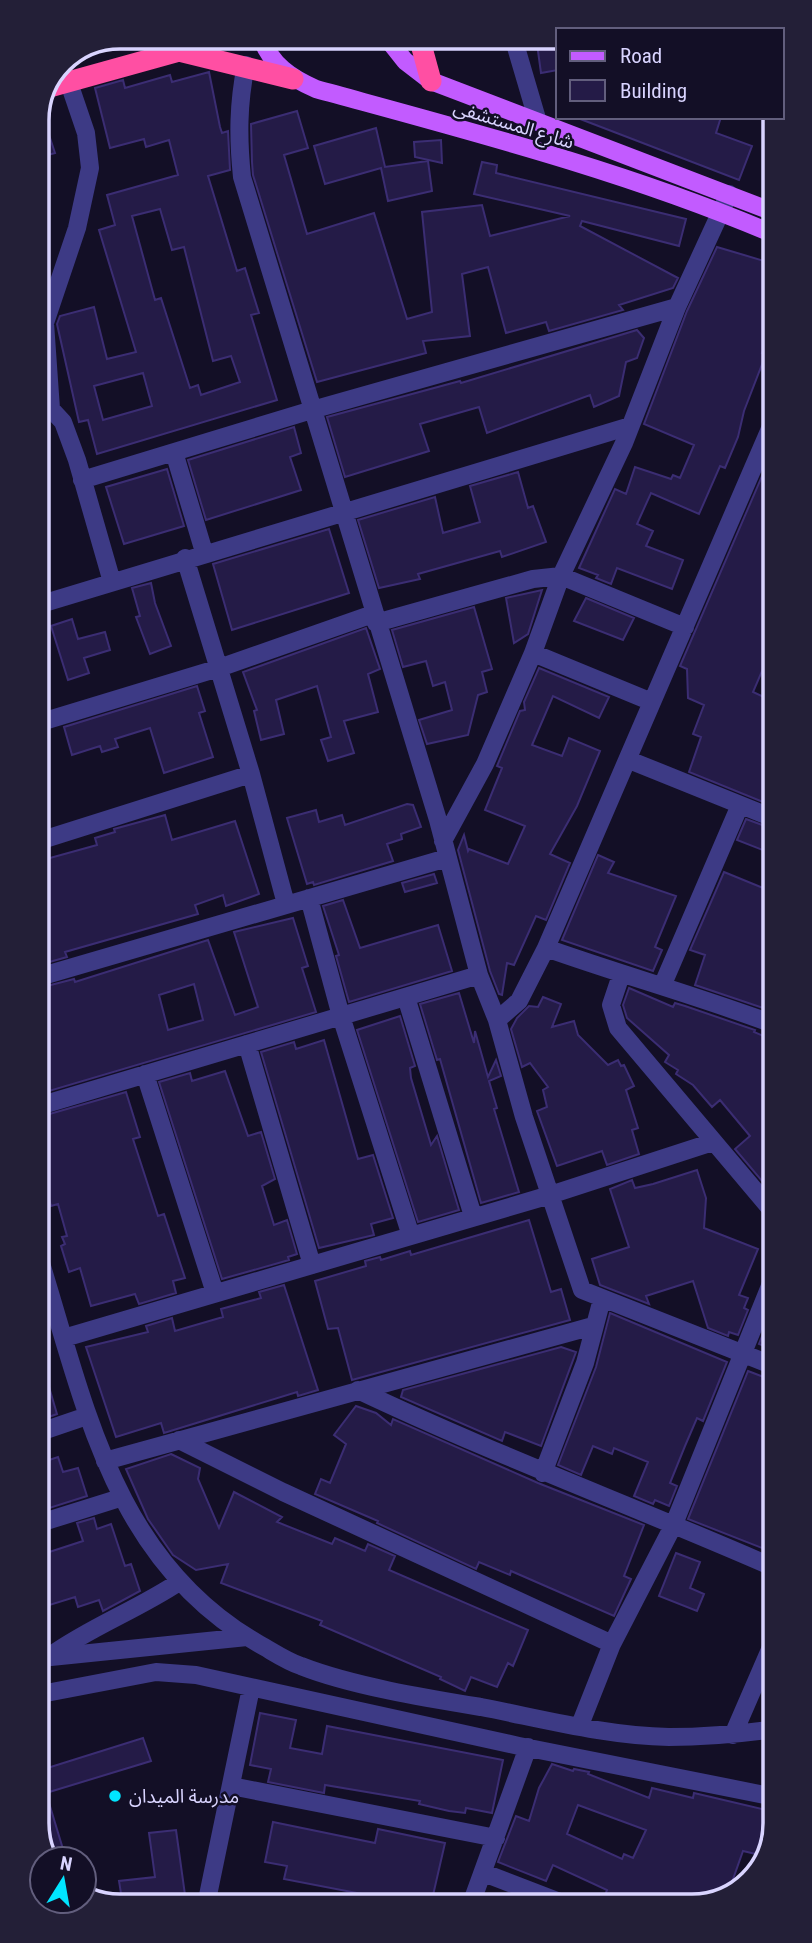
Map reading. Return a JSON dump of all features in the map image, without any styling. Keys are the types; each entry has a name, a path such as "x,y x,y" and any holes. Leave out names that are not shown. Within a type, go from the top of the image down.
{"highway":[{"path":"60,83 178,49"},
{"path":"422,49 431,81"},
{"path":"174,50 246,65 293,79"}],"main road":[{"name":"شارع المستشفى","path":"268,49 275,62 293,79 316,89 536,151 722,212 763,230"},
{"name":"شارع المستشفى","path":"396,49 405,61 431,81 763,208"}],"street":[{"path":"517,49 538,122"},
{"path":"246,65 238,127 242,177 445,850 480,975 497,1020 582,1290 763,1361"},
{"path":"49,303 77,228 88,189 90,168 86,134 59,84"},
{"path":"49,974 309,898 445,850 533,653 561,576 630,426 677,307 729,194"},
{"path":"82,480 312,410 677,307"},
{"path":"49,413 63,422 112,582"},
{"path":"49,602 204,552 630,426"},
{"path":"497,1020 519,1001 546,947 763,445"},
{"path":"174,452 204,552"},
{"path":"185,558 251,774 286,904"},
{"path":"49,720 375,618 533,579 561,576 685,627"},
{"path":"533,653 652,702"},
{"path":"629,760 763,814"},
{"path":"49,838 251,774"},
{"path":"663,984 740,806"},
{"path":"309,898 341,1016 411,1236"},
{"path":"546,947 621,975 663,984 763,1019"},
{"path":"49,1102 480,975"},
{"path":"621,975 611,1005 618,1028 763,1200"},
{"path":"406,997 473,1216"},
{"path":"247,1044 312,1265"},
{"path":"145,1074 215,1293"},
{"path":"64,1338 550,1195 713,1142"},
{"path":"49,1289 87,1416 120,1498 179,1582 217,1617 247,1637 300,1666 393,1689 580,1725 668,1737 733,1735 763,1731"},
{"path":"543,1473 585,1363 602,1299"},
{"path":"580,1725 612,1643 674,1524 763,1306"},
{"path":"105,1461 358,1390 444,1370 593,1326"},
{"path":"358,1390 543,1473 674,1524 763,1563"},
{"path":"49,1429 87,1416"},
{"path":"179,1440 284,1492 612,1643"},
{"path":"49,1520 120,1498"},
{"path":"49,1654 76,1637 141,1607 179,1582"},
{"path":"49,1657 247,1637"},
{"path":"733,1735 763,1666"},
{"path":"49,1692 156,1672 196,1675 387,1718 763,1795"},
{"path":"208,1894 251,1688"},
{"path":"387,1718 393,1689"},
{"path":"475,1894 528,1747"},
{"path":"231,1786 496,1838"},
{"path":"484,1874 538,1894"}],"building":[{"path":"538,49 556,49 556,70 541,73"},
{"path":"209,72 220,127 222,133 228,131 230,170 208,176 237,271 245,268 259,313 251,315 277,400 97,454 88,420 79,422 57,324 60,316 94,307 107,359 136,352 99,230 115,225 107,195 178,175 169,140 146,147 144,139 110,148 95,88 123,80 125,88 170,75 172,82","holes":["160,209 172,250 184,247 213,361 231,356 240,382 201,395 198,385 190,388 161,298 155,300 132,216","143,373 152,406 103,420 94,386"]},
{"path":"297,111 308,148 284,155 307,234 374,213 407,319 432,312 422,212 482,205 490,236 570,216 474,194 482,162 497,165 496,173 686,219 679,246 582,221 580,226 678,278 673,288 619,305 623,310 549,331 546,322 506,333 488,267 462,274 470,336 423,341 426,353 317,382 253,175 252,162 251,124"},
{"path":"580,119 720,119 716,133 752,146 739,180"},
{"path":"376,128 385,167 428,161 432,191 388,201 381,168 325,184 314,146"},
{"path":"49,135 55,153 49,155"},
{"path":"441,140 442,163 415,157 414,142"},
{"path":"717,247 763,261 763,362 725,468 720,466 699,514 651,493 637,524 653,531 646,546 683,560 672,589 617,568 611,584 596,578 598,575 579,568 615,489 626,494 635,467 671,479 673,475 680,478 694,445 644,424 687,311"},
{"path":"637,330 644,338 637,358 626,362 619,396 594,407 590,395 487,433 479,407 420,424 429,451 345,477 327,417 460,381 461,383"},
{"path":"294,427 301,453 290,457 301,490 206,520 188,460"},
{"path":"167,469 184,526 124,544 106,487"},
{"path":"518,472 528,508 533,506 546,542 502,557 500,551 418,574 420,579 379,588 358,520 435,497 443,533 480,522 470,486"},
{"path":"763,474 763,669 753,692 763,697 763,802 689,772 701,737 693,734 704,705 688,698 687,669 680,666"},
{"path":"329,529 349,593 232,630 213,564"},
{"path":"151,583 155,603 171,646 150,654 136,617 140,616 132,588"},
{"path":"542,590 528,634 514,643 506,598"},
{"path":"586,598 634,618 623,640 574,621"},
{"path":"474,607 492,669 482,672 487,692 478,695 468,735 427,744 419,720 452,710 445,682 433,686 426,661 403,667 392,630"},
{"path":"72,619 78,639 105,632 110,650 84,658 89,673 68,680 51,626"},
{"path":"366,628 380,669 368,674 378,712 344,721 354,753 328,761 321,740 331,737 317,686 276,700 284,734 261,740 254,711 257,710 243,672"},
{"path":"539,668 609,697 599,718 553,696 532,745 562,756 569,738 600,751 577,806 550,854 570,863 546,920 536,916 514,965 507,963 502,995 499,994 490,971 458,850 464,835 468,851 469,849 508,864 525,826 485,810 502,768 497,766 520,711 525,710 524,702"},
{"path":"197,686 205,711 199,713 213,757 164,773 150,728 115,739 118,747 102,752 100,746 72,755 64,727"},
{"path":"407,804 413,805 421,827 401,834 402,839 387,844 393,861 314,885 313,882 307,884 287,818 316,810 319,822 342,815 345,825"},
{"path":"165,815 172,840 235,821 259,894 226,906 223,895 195,905 198,914 65,952 67,957 49,962 49,858 97,845 95,838 115,832 114,829"},
{"path":"746,819 763,825 763,850 737,840"},
{"path":"598,855 614,862 608,873 676,896 655,947 662,950 653,971 562,940"},
{"path":"724,872 763,888 763,1008 695,985 705,955 690,950"},
{"path":"434,874 437,883 405,892 402,883"},
{"path":"343,900 360,948 438,925 452,971 349,1002 336,956 339,955 323,906"},
{"path":"293,918 308,966 302,968 316,1012 49,1091 49,985 74,979 75,982 208,940 235,1015 258,1007 234,932","holes":["194,984 203,1020 168,1030 159,995"]},
{"path":"629,988 673,1007 675,1003 755,1030 754,1032 763,1036 763,1182 735,1149 750,1136 720,1100 712,1107 693,1085 676,1074 678,1070 665,1062 669,1055 627,1018 623,1005"},
{"path":"459,993 474,1043 475,1031 488,1077 496,1060 501,1076 489,1081 497,1108 494,1109 519,1192 481,1203 440,1059 437,1060 420,1004"},
{"path":"543,997 561,1004 552,1027 574,1021 578,1035 608,1065 618,1060 621,1066 624,1065 634,1086 626,1090 638,1128 632,1130 639,1154 607,1165 602,1151 557,1166 537,1111 547,1107 543,1090 548,1087 530,1063 522,1067 511,1029 529,1006 538,1007"},
{"path":"400,1016 415,1066 410,1068 411,1078 431,1145 437,1136 459,1210 418,1222 357,1030"},
{"path":"324,1040 358,1159 373,1155 393,1218 371,1224 374,1235 319,1248 261,1052 294,1042 296,1049"},
{"path":"225,1071 248,1136 261,1132 275,1179 262,1186 274,1225 287,1220 297,1254 288,1257 289,1260 222,1279 159,1082 190,1073 192,1081"},
{"path":"126,1092 140,1137 133,1139 158,1216 164,1214 185,1278 173,1281 176,1293 139,1304 135,1294 91,1306 80,1268 69,1272 61,1246 65,1244 62,1237 67,1236 58,1204 51,1206 49,1199 49,1114"},
{"path":"697,1170 706,1198 704,1228 758,1249 739,1295 748,1298 744,1308 748,1310 738,1335 729,1332 728,1336 708,1328 693,1281 646,1296 649,1304 600,1285 592,1259 629,1247 610,1189 632,1180 635,1188"},
{"path":"529,1220 551,1292 561,1289 570,1320 352,1380 338,1328 328,1329 315,1281 366,1266 365,1261 380,1257 381,1260 410,1251 411,1255"},
{"path":"284,1285 318,1390 298,1396 297,1392 164,1433 161,1423 116,1437 86,1347 148,1332 146,1326 172,1318 175,1331 223,1317 221,1309 261,1298 259,1292"},
{"path":"610,1313 727,1362 703,1421 697,1418 670,1483 677,1486 669,1506 655,1500 653,1504 634,1496 648,1462 614,1448 612,1454 593,1446 581,1475 558,1465 596,1367"},
{"path":"561,1347 576,1352 541,1446 505,1432 502,1441 401,1397 403,1390"},
{"path":"748,1371 763,1377 763,1548 688,1519"},
{"path":"49,1387 57,1414 49,1417"},
{"path":"356,1406 376,1413 391,1425 393,1419 538,1483 644,1525 624,1576 631,1579 614,1616 511,1571 510,1575 479,1562 476,1569 377,1523 378,1521 315,1494 321,1479 330,1483 346,1444 334,1435"},
{"path":"171,1454 200,1468 198,1479 219,1528 234,1492 282,1517 277,1522 332,1544 335,1538 365,1551 368,1544 395,1556 389,1570 528,1630 513,1666 508,1663 497,1687 471,1677 465,1691 440,1679 441,1677 320,1625 322,1621 221,1583 228,1564 196,1570 173,1555 148,1519 126,1469"},
{"path":"58,1457 63,1472 78,1468 87,1496 49,1508 49,1460"},
{"path":"94,1518 97,1529 111,1524 125,1566 131,1564 140,1591 103,1611 99,1600 78,1607 75,1597 49,1605 49,1552 83,1541 77,1523"},
{"path":"676,1553 700,1562 690,1588 704,1594 697,1611 659,1596"},
{"path":"260,1713 296,1720 290,1748 322,1754 327,1726 503,1760 492,1813 466,1808 465,1813 449,1811 419,1804 420,1801 325,1785 324,1793 268,1782 271,1769 250,1765"},
{"path":"143,1738 151,1761 49,1792 49,1767"},
{"path":"552,1764 573,1771 589,1772 588,1774 649,1798 652,1788 693,1798 694,1793 763,1809 761,1841 756,1854 743,1851 732,1881 723,1887 692,1894 605,1894 607,1890 553,1865 546,1881 498,1862 516,1816 529,1821 539,1788","holes":["578,1805 646,1830 633,1858 624,1854 622,1859 567,1834"]},
{"path":"49,1803 62,1845 53,1845 50,1837"},
{"path":"273,1822 375,1843 378,1829 445,1843 433,1894 362,1894 284,1879 287,1866 265,1862"},
{"path":"176,1830 185,1894 121,1894 119,1881 155,1877 149,1833"}],"place":[{"name":"مدرسة الميدان","path":"115,1796"}]}
